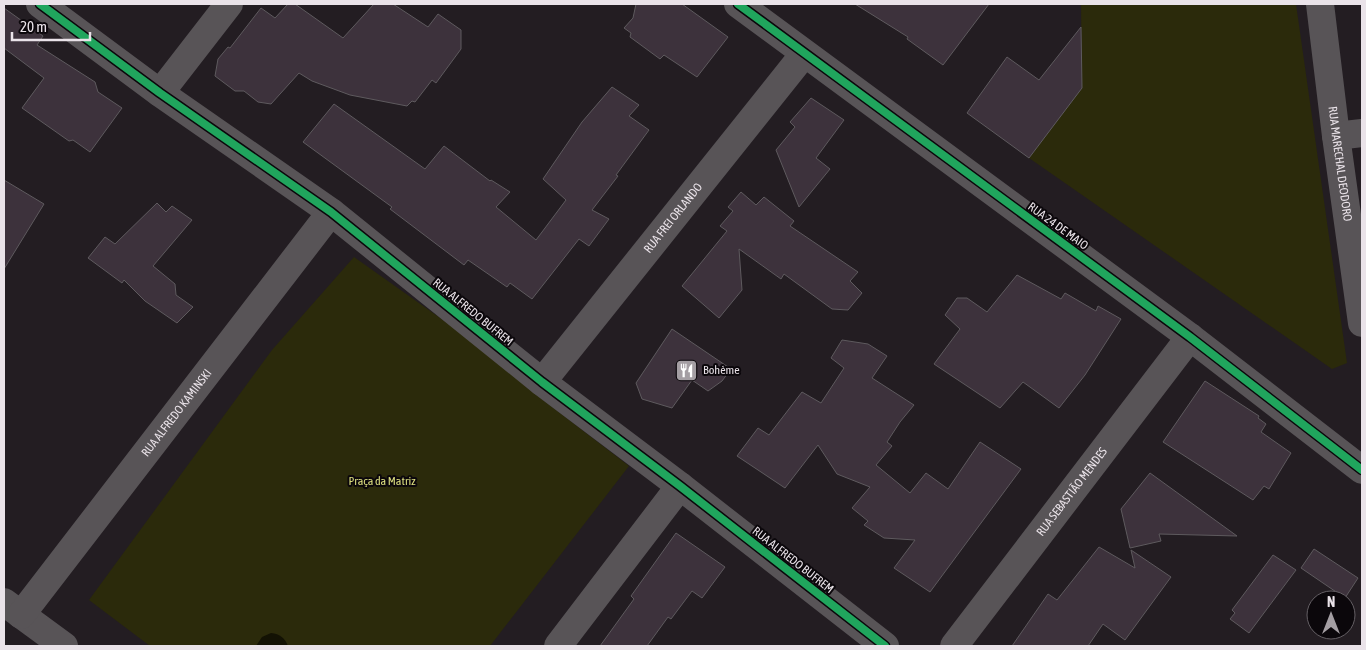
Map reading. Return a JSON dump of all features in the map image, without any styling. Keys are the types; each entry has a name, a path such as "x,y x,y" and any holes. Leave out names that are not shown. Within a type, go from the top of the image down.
{"street":[{"name":"RUA ALFREDO BUFREM","path":"40,4 160,93 331,212 542,382 680,486 885,646"},
{"path":"160,93 229,4"},
{"name":"RUA 24 DE MAIO","path":"738,4 1190,337 1362,470"},
{"name":"RUA MARECHAL DEODORO","path":"1320,4 1349,134 1362,323"},
{"name":"RUA FREI ORLANDO","path":"542,382 804,54"},
{"name":"RUA ALFREDO KAMINSKI","path":"13,608 331,212"},
{"name":"RUA SEBASTIÃO MENDES","path":"954,646 1190,337"},
{"path":"558,646 680,486"},
{"path":"13,608 64,646"}],"green space":[{"path":"1081,4 1296,4 1347,363 1332,369 1029,158 1082,88"},
{"name":"Praça da Matriz","path":"354,257 505,364 526,387 629,466 490,646 150,646 89,600 272,350"}],"shaded area":[{"path":"271,633 282,637 288,646 256,646 262,637"}],"building":[{"path":"288,4 295,4 343,38 374,4 393,4 428,27 438,14 461,30 461,49 436,83 432,80 415,102 412,101 407,106 350,95 312,81 299,73 271,104 258,102 244,91 235,91 215,76 218,59 228,47 230,48 261,8 275,18"},
{"path":"636,4 682,4 728,37 697,77 664,55 660,59 630,37 631,33 624,28 633,18"},
{"path":"855,4 989,4 943,65 907,39 908,37"},
{"path":"4,8 43,36 37,45 95,82 98,92 122,108 90,152 73,140 69,141 22,108 44,78 4,48"},
{"path":"1081,27 1082,88 1029,158 967,113 1007,57 1039,80"},
{"path":"612,87 639,105 629,116 649,130 592,210 609,219 589,246 579,239 532,299 510,283 507,287 468,260 464,265 390,209 392,207 303,142 334,104 425,169 444,146 490,181 510,192 496,207 536,240 566,200 543,179 582,122"},
{"path":"811,98 844,120 816,158 830,169 799,207 776,150 795,127 790,122"},
{"path":"4,180 44,204 4,269"},
{"path":"741,192 756,205 764,197 794,221 790,226 858,272 850,281 862,293 848,310 832,309 784,274 781,279 739,249 742,290 719,318 682,286 727,231 720,226 733,211 728,207"},
{"path":"157,203 166,212 172,206 192,220 153,266 175,284 176,295 193,307 177,323 145,301 124,280 122,283 88,258 105,237 115,244"},
{"path":"1017,275 1061,299 1065,293 1096,311 1098,306 1121,319 1085,375 1059,408 1023,382 1000,408 934,364 960,329 945,315 957,298 967,298 987,312"},
{"name":"Bohème","path":"672,329 731,369 722,381 708,391 692,380 672,408 642,399 636,383"},
{"path":"842,340 868,344 887,356 872,378 914,405 887,442 892,446 876,465 910,493 926,473 948,489 980,442 1021,469 930,592 894,568 915,540 884,538 864,525 868,521 852,508 870,487 837,474 818,445 785,488 737,456 758,428 769,435 802,392 821,403 844,368 831,358"},
{"path":"1205,381 1259,416 1258,418 1266,424 1261,432 1291,453 1269,489 1264,486 1253,500 1163,442"},
{"path":"1150,473 1237,536 1159,534 1161,541 1130,548 1121,509"},
{"path":"676,533 725,567 702,598 692,591 671,619 668,617 647,646 600,646 634,599 631,596"},
{"path":"1099,547 1135,568 1131,550 1171,577 1125,640 1103,624 1088,646 1012,646 1048,594 1057,600"},
{"path":"1314,549 1358,578 1350,590 1333,590 1301,568"},
{"path":"1273,555 1296,570 1249,633 1230,619 1235,613 1232,610"}],"cycle path":[{"path":"40,4 160,93 331,212 542,382 680,486 885,646"},
{"path":"738,4 1190,337 1362,470"}],"place":[{"name":"Bohème","path":"687,370"}]}
